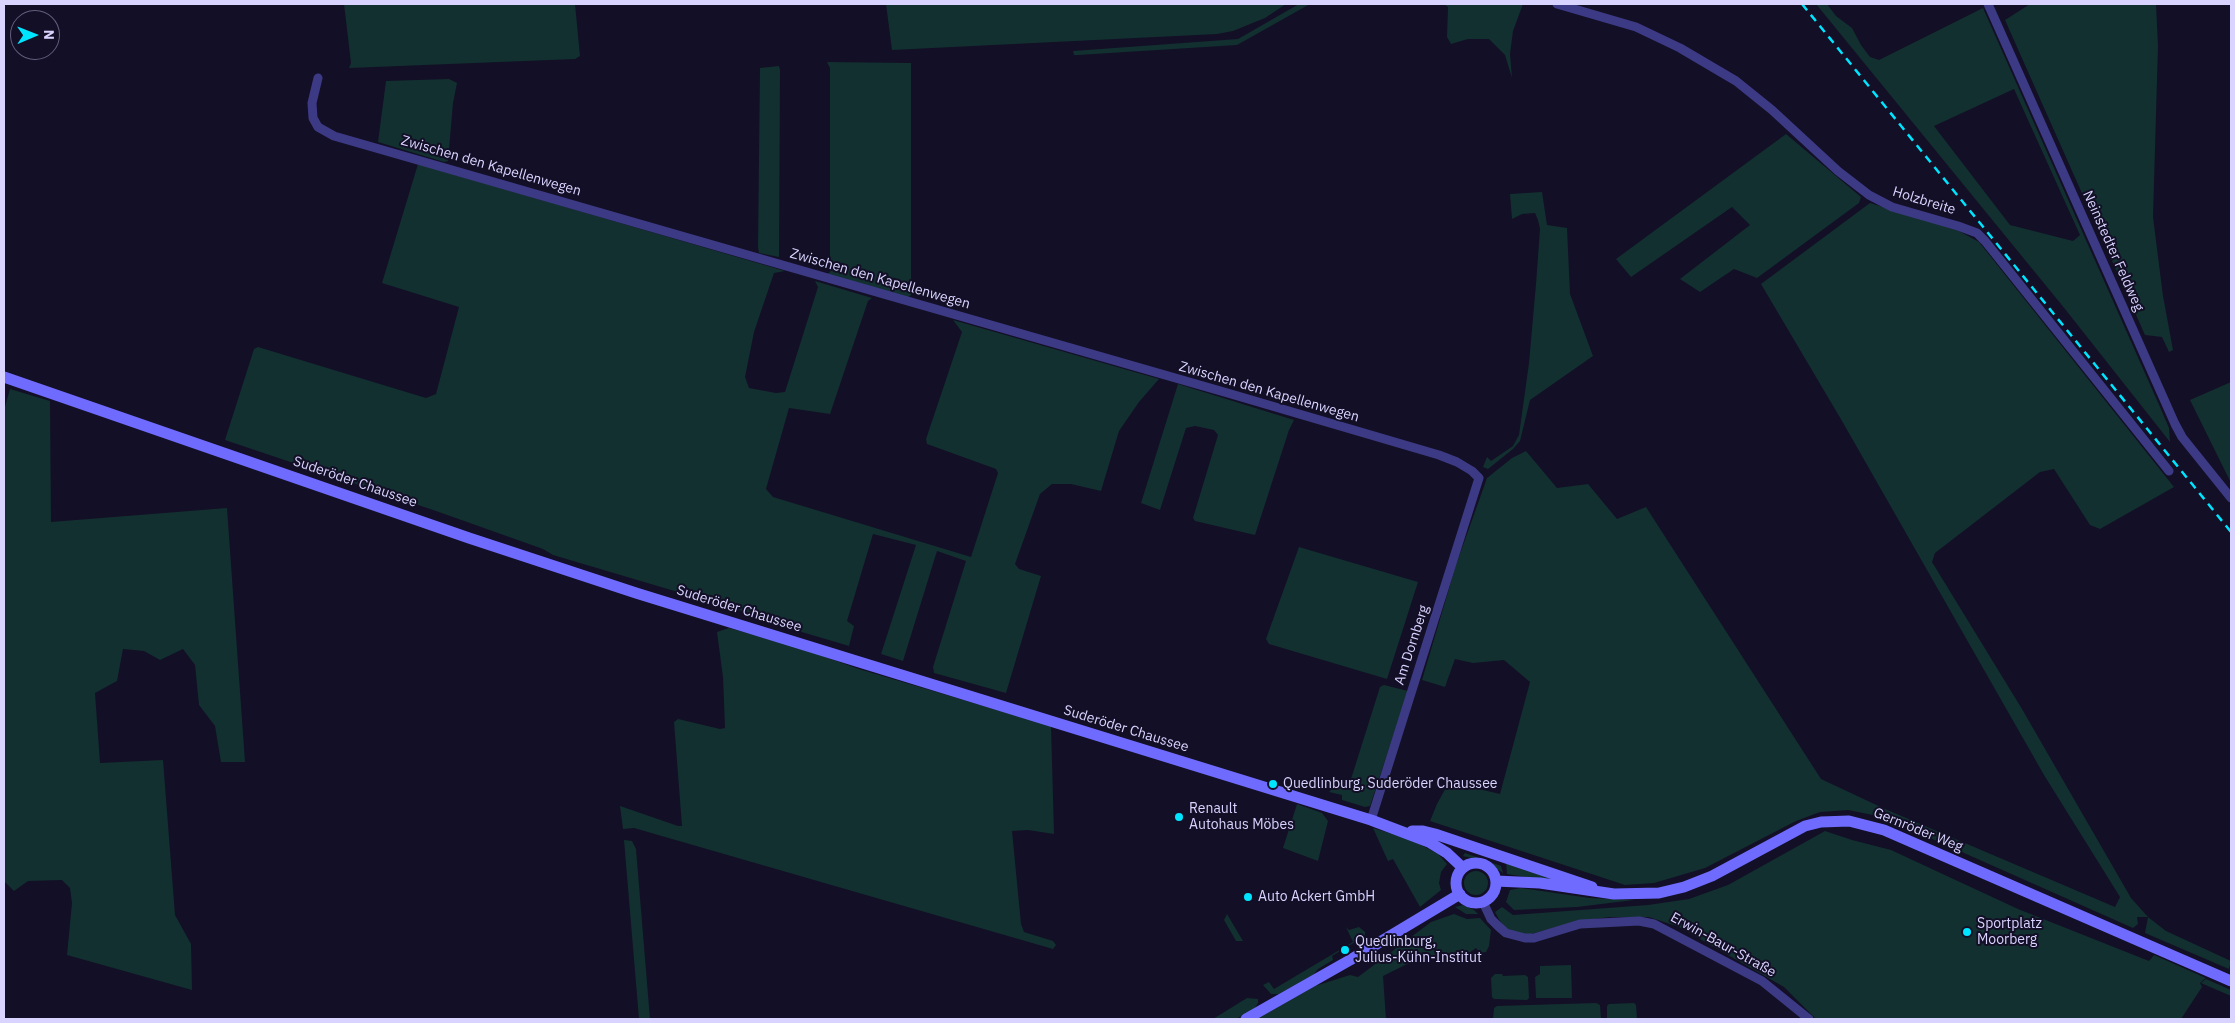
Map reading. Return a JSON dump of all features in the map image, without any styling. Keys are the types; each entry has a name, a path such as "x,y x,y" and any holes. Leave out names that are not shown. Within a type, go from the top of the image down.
{"street":[{"name":"Holzbreite","path":"1557,4 1636,28 1680,48 1736,81 1772,110 1838,171 1869,195 1892,207 1977,233 2169,471"},
{"name":"Neinstedter Feldweg","path":"1988,4 2175,424 2182,437 2231,498"},
{"name":"Zwischen den Kapellenwegen","path":"318,78 312,103 313,118 318,127 334,136 644,224 822,278 1000,327 1439,456 1457,462 1472,471 1479,478"},
{"name":"Suderöder Chaussee","path":"4,377 469,538 636,593 1371,820 1429,842 1447,852 1463,868"},
{"name":"Am Dornberg","path":"1371,820 1479,478"},
{"name":"Gernröder Weg","path":"1496,881 1540,883 1604,894 1646,894 1684,887 1712,876 1805,826 1821,822 1848,821 1892,833 2231,981"},
{"path":"1405,832 1422,831 1434,834 1589,885 1604,894"},
{"path":"1475,863 1485,865 1492,872 1496,881 1492,894 1483,902 1471,902 1460,894 1457,879 1463,868 1475,863"},
{"path":"1246,1019 1350,960 1460,894"},
{"name":"Erwin-Baur-Straße","path":"1483,902 1491,919 1506,933 1525,938 1534,938 1580,924 1639,921 1654,924 1762,981 1809,1019"}],"green space":[{"path":"344,4 575,4 580,56 575,59 349,68 351,63"},
{"path":"886,4 1286,4 1265,18 1233,31 1217,34 892,50"},
{"path":"1299,4 1310,4 1237,45 1078,55 1074,55 1073,51 1238,39"},
{"path":"1444,4 1523,4 1513,31 1510,54 1512,78 1505,55 1489,39 1468,39 1451,44 1447,37 1448,7"},
{"path":"1816,4 1827,4 1836,16 1852,28 1870,57 1879,60 1983,8 2160,407 2169,428 2170,442 2065,309","holes":["2014,89 2080,235 2073,241 2010,225 1934,126"]},
{"path":"2030,4 2156,4 2158,46 2153,217 2163,296 2173,350 2169,352 2162,337 2145,335 2005,20"},
{"path":"827,62 911,63 911,295 907,298 826,275 830,272 830,68"},
{"path":"779,66 779,257 759,253 758,247 760,68"},
{"path":"449,79 457,83 453,103 448,161 444,162 378,142 386,81"},
{"path":"1786,134 1861,197 1859,203 1757,278 1734,269 1700,292 1680,279 1750,225 1732,207 1631,277 1616,259"},
{"path":"418,164 785,271 774,273 754,332 745,377 749,388 776,393 785,392 818,287 815,281 872,298 868,301 830,414 789,408 766,489 773,497 971,557 998,473 996,469 927,444 926,439 962,332 953,320 1159,379 1139,402 1119,431 1101,491 1071,484 1052,484 1040,494 1015,564 1019,569 1041,576 1006,693 934,673 933,667 966,561 937,551 903,661 881,654 916,545 873,534 847,621 854,626 849,646 758,619 752,614 553,555 543,549 436,511 225,440 254,349 258,347 426,398 436,394 459,307 382,283"},
{"path":"1542,192 1547,225 1567,228 1570,294 1593,356 1530,400 1520,441 1488,469 1483,467 1487,457 1491,461 1513,446 1519,435 1529,363 1536,284 1540,229 1538,220 1535,213 1522,214 1512,219 1510,194"},
{"path":"1870,203 1957,230 1979,242 2174,487 2100,529 2090,525 2054,469 2040,472 1935,553 1932,562 2022,709 2131,898 2148,917 2137,917 2138,924 2133,928 1883,817 1848,810 1820,812 1796,821 1705,868 1654,883 1625,885 1430,821 1449,782 1500,794 1530,682 1504,660 1473,663 1455,659 1445,687 1422,680 1456,565 1487,478 1512,458 1526,451 1557,488 1588,484 1617,519 1646,507 1821,779 1885,809 2115,907 2120,897 2044,775 1842,421 1761,284"},
{"path":"2231,382 2231,483 2190,400"},
{"path":"1178,384 1294,420 1289,430 1255,535 1195,521 1193,518 1218,435 1214,430 1195,426 1186,428 1160,510 1141,503"},
{"path":"10,389 50,401 51,522 227,508 245,762 221,762 215,726 199,705 195,665 183,649 160,660 144,651 123,649 117,681 95,693 100,763 163,760 175,915 191,944 192,990 67,955 72,903 70,888 62,880 28,881 14,891 4,881 4,410"},
{"path":"1299,547 1418,582 1387,679 1269,644 1266,639"},
{"path":"729,628 794,646 859,669 1051,726 1054,834 1028,830 1012,831 1021,924 1024,932 1053,941 1056,945 1053,949 634,828 623,829 620,806 682,826 674,722 678,719 720,729 725,728 723,677 717,632"},
{"path":"1384,685 1408,691 1370,806 1365,807 1342,800 1342,795 1329,792 1337,784 1351,779 1380,687"},
{"path":"1297,804 1322,813 1328,821 1318,861 1283,848"},
{"path":"1373,828 1412,840 1438,854 1447,864 1441,872 1439,883 1441,890 1420,907 1393,859 1388,861"},
{"path":"1825,831 1891,850 2018,909 2149,961 2154,955 2206,978 2200,983 2202,987 2181,1019 1816,1019 1784,987 1679,927 1649,917 1610,917 1579,921 1531,934 1522,934 1509,930 1501,923 1495,912 1502,907 1513,915 1648,905 1689,899 1728,885"},
{"path":"624,840 632,841 636,849 650,1019 639,1019"},
{"path":"1465,853 1501,866 1503,873 1485,861 1463,856"},
{"path":"1506,862 1570,884 1507,874"},
{"path":"1476,871 1485,874 1488,883 1485,892 1476,895 1467,892 1464,883 1467,874"},
{"path":"1521,888 1590,898 1634,900 1577,907 1514,910 1506,902 1510,890"},
{"path":"1463,905 1478,914 1466,914 1455,907"},
{"path":"1227,914 1243,941 1236,941 1224,920"},
{"path":"1454,914 1467,919 1480,918 1491,930 1489,946 1486,952 1480,953 1476,948 1469,953 1417,959 1383,976 1386,1019 1257,1019 1315,986 1350,975 1358,977 1431,922"},
{"path":"2148,917 2166,931 2231,961 2229,969 2145,933"},
{"path":"1346,927 1349,930 1359,927 1365,932 1365,936 1332,956 1333,960 1318,969 1313,975 1279,994 1271,994 1263,985 1269,982 1274,989 1353,942"},
{"path":"1571,965 1572,998 1536,998 1535,977 1540,974 1540,966"},
{"path":"1495,974 1502,974 1503,976 1525,975 1528,977 1529,998 1527,1000 1494,999 1492,997 1491,978"},
{"path":"2206,979 2231,990 2231,996 2201,983"},
{"path":"1247,998 1258,999 1254,1009 1236,1019 1213,1019"},
{"path":"1596,1003 1600,1005 1601,1019 1493,1019 1494,1008 1497,1006"},
{"path":"1634,1003 1636,1005 1637,1019 1607,1019 1607,1006 1609,1004"}],"railway":[{"path":"1802,4 2231,532"}],"place":[{"name":"Quedlinburg, Suderöder Chaussee","path":"1273,784"},
{"name":"Renault Autohaus Möbes","path":"1179,817"},
{"name":"Auto Ackert GmbH","path":"1248,897"},
{"name":"Sportplatz Moorberg","path":"1967,932"},
{"name":"Quedlinburg, Julius-Kühn-Institut","path":"1345,950"}]}
